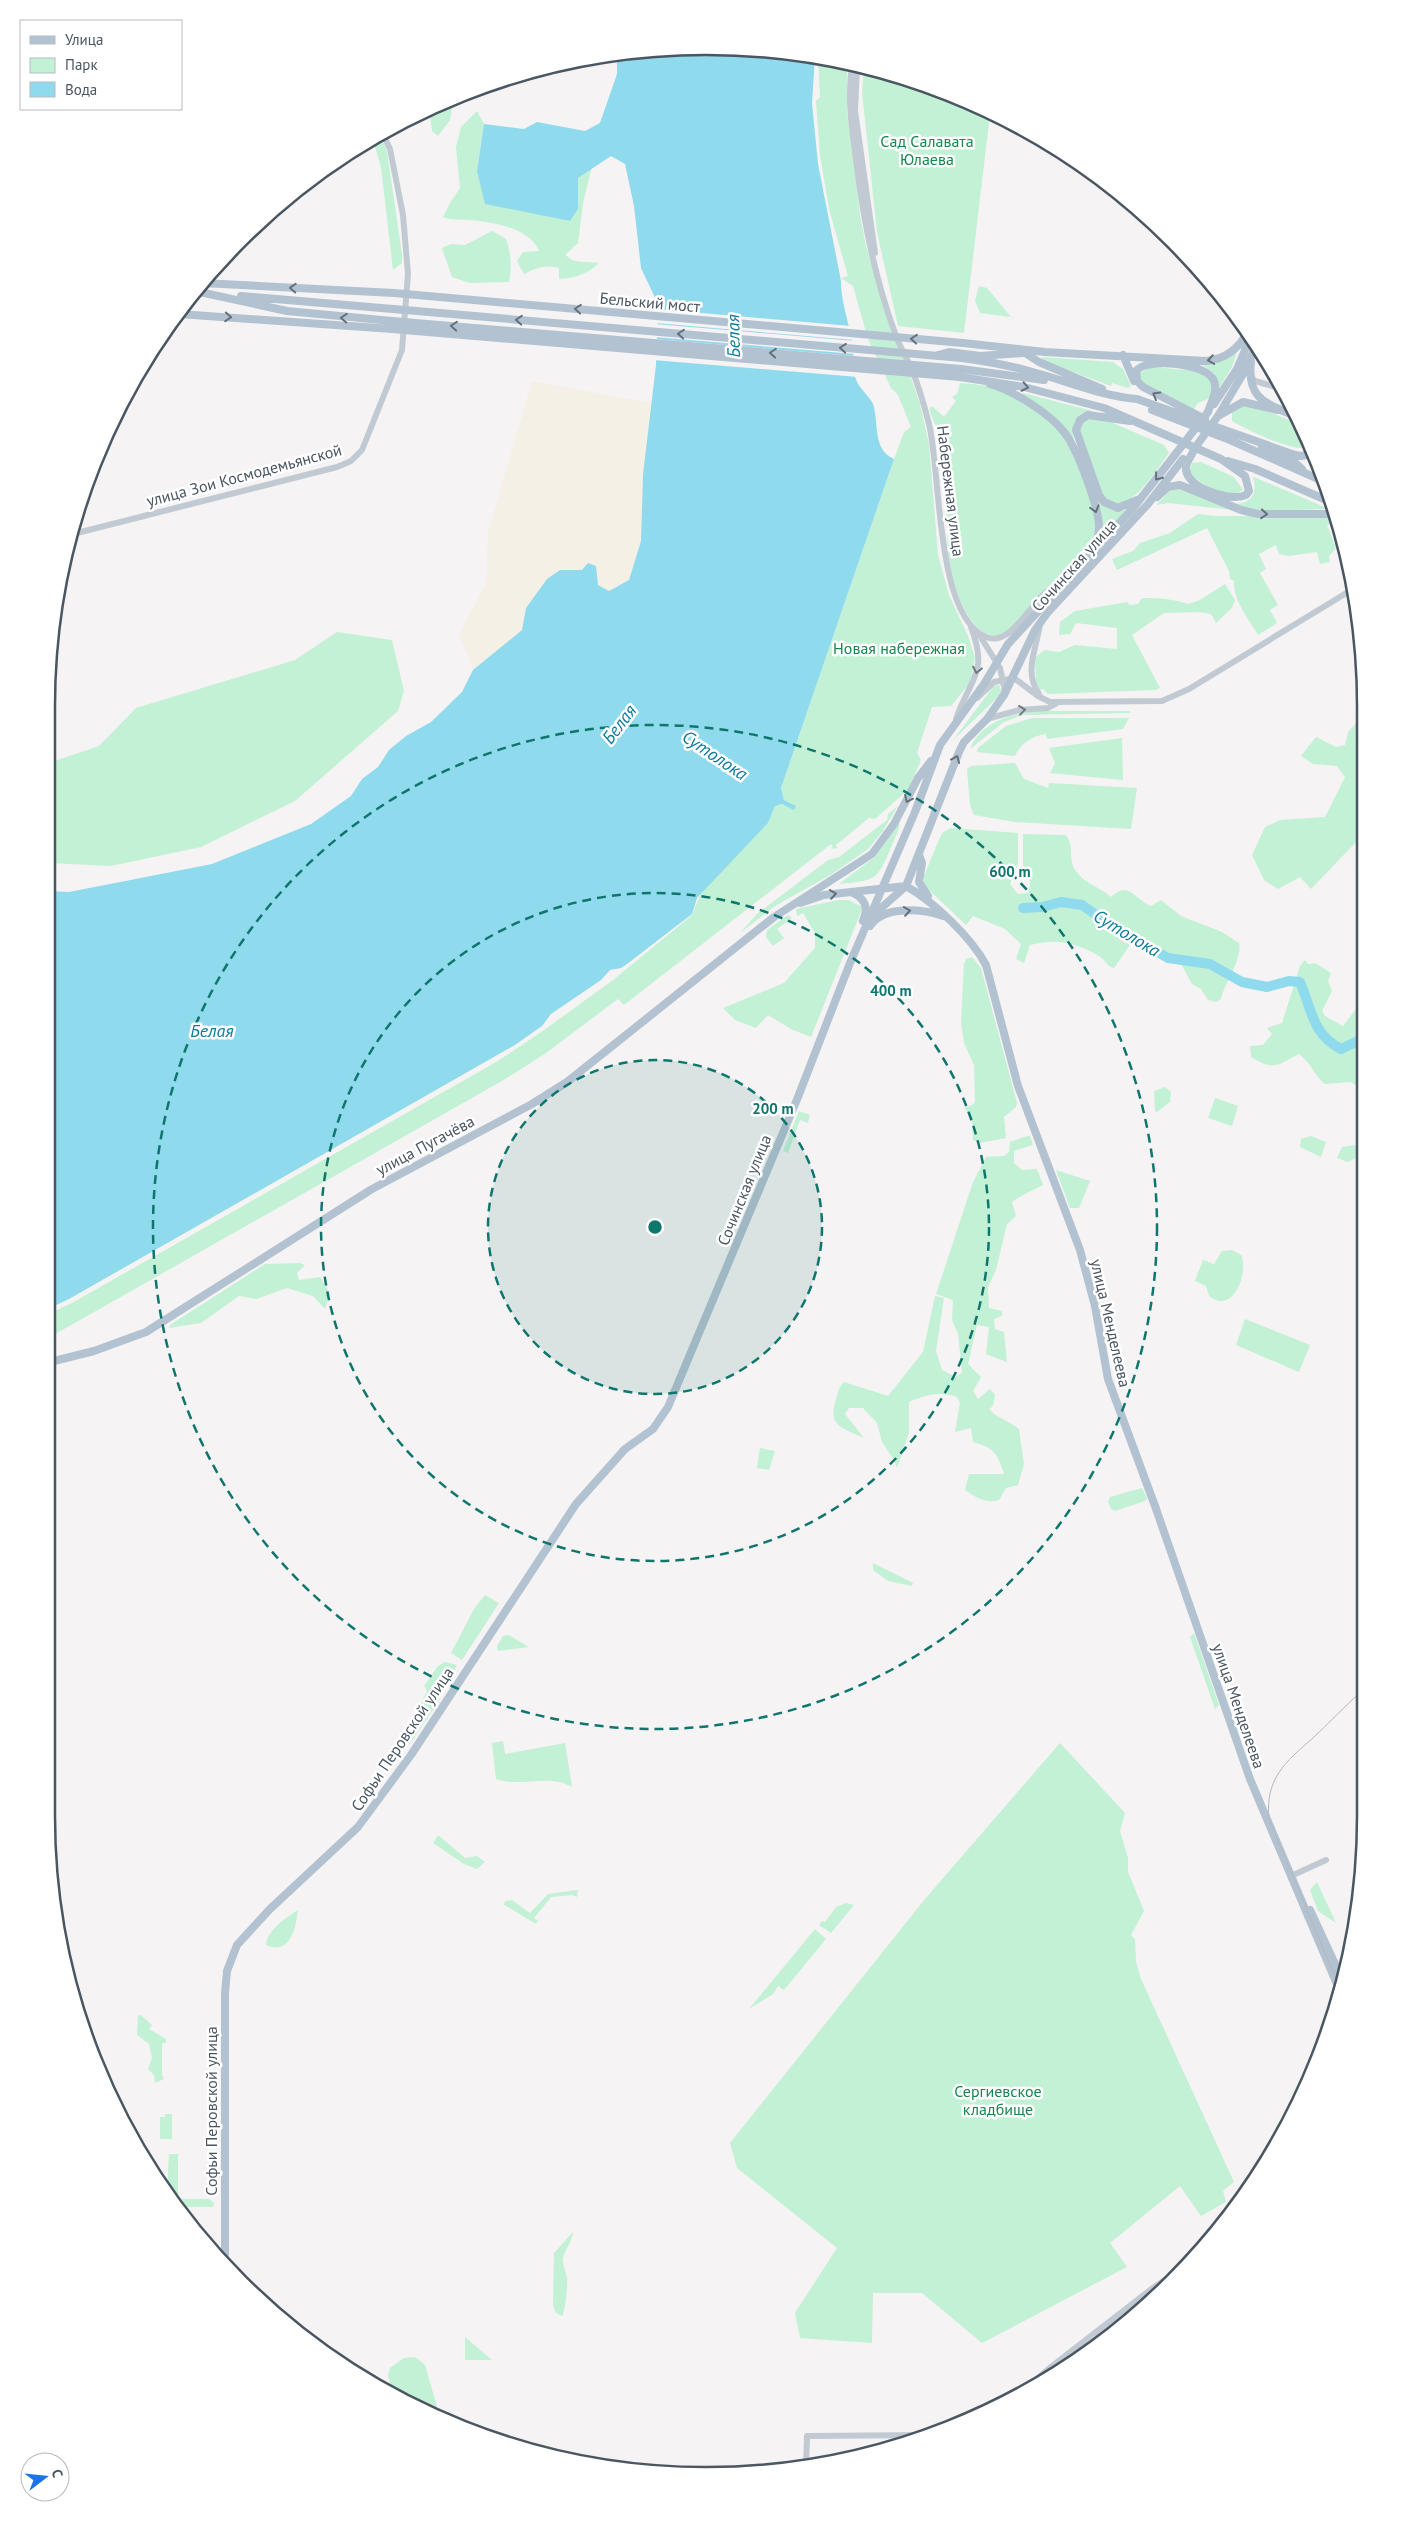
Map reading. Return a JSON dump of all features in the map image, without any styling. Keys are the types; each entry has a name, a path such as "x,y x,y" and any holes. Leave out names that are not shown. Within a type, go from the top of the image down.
{"main road":[{"name":"Бельский мост","path":"212,284 394,294 963,343 1021,351"},
{"name":"Бельский мост","path":"205,292 393,310 936,356 962,356"},
{"path":"204,293 296,312 392,325"},
{"path":"187,314 392,325 960,373 1030,377 1088,389"},
{"path":"962,356 997,356 1021,351 1212,360 1235,350 1243,338"},
{"path":"1212,402 1237,369 1247,345"},
{"path":"1021,351 1039,362 1122,398 1315,477"},
{"path":"1225,409 1253,354"},
{"path":"1109,355 1119,360 1129,371"},
{"path":"1123,355 1133,379 1159,397 1293,461 1307,474"},
{"path":"962,356 1030,371 1122,398 1137,399 1294,455 1306,455"},
{"path":"1252,357 1250,385 1254,392 1280,410"},
{"path":"1140,384 1135,374 1139,367 1144,364 1200,368 1207,371 1214,379 1216,388 1212,402"},
{"path":"960,373 998,386 1029,404 1064,432 1075,449 1093,501 1099,527 1097,538 1073,573"},
{"path":"974,379 1065,396 1104,408 1221,459 1255,469 1322,498"},
{"name":"Сочинская улица","path":"643,1436 653,1429 668,1407 798,1097 850,963 918,804 940,744 956,720 999,665 1008,644 1141,497 1208,412 1212,402"},
{"path":"1225,409 1250,402 1287,413"},
{"name":"Сочинская улица","path":"870,918 906,886 964,742 987,719 1014,678 1041,622 1148,504 1186,460 1225,409"},
{"path":"1132,421 1088,415 1080,420 1076,430 1099,495 1104,502 1118,508 1141,497"},
{"path":"1186,460 1186,474 1194,484 1228,498 1246,496 1249,487 1245,476 1221,459"},
{"path":"1148,504 1168,487 1180,485 1241,510 1258,514 1327,513"},
{"path":"786,908 872,854 887,836 918,778 934,758"},
{"path":"919,855 922,863 919,882 923,891 942,910 944,916"},
{"path":"786,908 824,895 906,886"},
{"name":"улица Менделеева","path":"906,886 928,900 981,955 986,965 1018,1086 1080,1250 1095,1306 1108,1379 1156,1509 1250,1779 1336,1981"},
{"path":"850,963 853,945 867,908 860,896 851,892"},
{"name":"улица Пугачёва","path":"55,1361 94,1351 146,1332 372,1189 532,1104 566,1082 786,908"},
{"path":"850,963 860,950 874,920 912,910 926,910 944,916"},
{"name":"Софьи Перовской улица","path":"225,2254 225,1993 227,1970 237,1945 270,1909 358,1827 411,1756 576,1504 625,1449 643,1436"},
{"name":"улица Менделеева","path":"1291,1876 1320,1929 1338,1970"}],"street":[{"name":"Набережная улица","path":"852,72 850,111 868,242 895,333 912,372 928,417 934,450 945,560 953,586 969,623 975,628"},
{"name":"Набережная улица","path":"857,73 855,111 876,270"},
{"name":"улица Зои Космодемьянской","path":"79,533 337,467 351,460 362,450 402,350 407,283 403,215 390,149 386,140"},
{"path":"1250,372 1255,381 1273,386"},
{"path":"975,628 985,637 1004,637 1043,595 1060,586"},
{"path":"975,628 1008,676 1014,678 1038,696 1058,703 1162,701 1189,689 1346,593"},
{"path":"1041,622 1032,658 1032,679 1039,694 1058,703"},
{"path":"956,720 960,706 977,676 979,663 978,648 969,623"},
{"path":"999,665 1004,678 1005,691"},
{"path":"968,704 974,701 994,682 1004,678 1014,678"},
{"path":"994,682 1000,682 1005,691"},
{"path":"987,719 1019,710 1048,708 1058,703"},
{"path":"1291,1876 1326,1860"},
{"path":"1046,2371 1154,2287"},
{"path":"806,2458 807,2436 905,2435"}],"green space":[{"name":"Новая набережная","path":"818,66 847,71 847,112 860,215 866,246 920,404 929,444 938,555 949,595 968,636 975,658 970,683 951,706 932,707 917,753 921,760 908,790 875,819 869,818 836,845 837,848 833,849 831,844 624,1005 618,999 546,1053 502,1081 55,1334 55,1311 72,1303 498,1061 540,1033 613,980 692,915 701,893 768,823 775,806 782,804 794,809 795,806 784,800 781,788 894,459 904,432 911,427 898,395 891,388 868,339 853,286 841,278 848,276 829,209 820,155 816,101 820,97"},
{"name":"Сад Салавата Юлаева","path":"864,75 915,90 989,120 964,333 898,326 877,232 862,92"},
{"path":"452,107 450,120 438,136 432,131 430,117"},
{"path":"477,111 484,124 477,171 533,212 570,221 578,209 578,178 592,166 583,203 578,243 565,255 574,261 599,263 595,267 580,275 559,279 559,268 550,266 541,267 524,274 517,261 523,252 539,251 528,237 500,225 443,217 460,188 456,147 461,127"},
{"path":"383,141 387,152 402,254 402,263 393,270 381,167 375,146"},
{"path":"492,231 506,239 510,260 509,282 470,283 452,277 442,248 451,244 465,245"},
{"path":"979,286 987,288 1011,317 980,313 975,301"},
{"path":"1237,352 1232,367 1219,388 1214,373 1201,364 1220,361"},
{"path":"1043,357 1113,362 1123,369 1131,386 1128,388 1112,383 1111,386 1041,360"},
{"path":"1151,367 1199,371 1211,380 1213,389 1210,398 1198,403 1194,409 1145,385 1140,379 1139,373"},
{"path":"960,383 975,384 1007,392 1036,411 1054,426 1070,446 1095,512 1097,529 1091,545 1084,555 1048,588 1012,628 1003,634 990,635 978,628 968,615 960,598 950,562 940,438 929,409 932,406 944,417 956,401 952,397 957,394"},
{"path":"1021,394 1093,411 1085,412 1077,417 1073,440"},
{"path":"1244,405 1256,406 1291,421 1303,448 1281,444 1232,421 1232,412"},
{"path":"1099,417 1164,445 1169,453 1140,490 1134,496 1118,505 1107,500 1102,494 1081,436 1079,426 1085,419"},
{"path":"1201,462 1234,477 1243,490 1237,493 1230,493 1207,486 1189,473 1192,463"},
{"path":"1253,477 1326,509 1258,511 1235,504 1246,502 1252,496 1255,488"},
{"path":"1180,489 1234,510 1168,503 1156,505 1170,491"},
{"path":"1096,494 1109,509 1122,511 1128,509 1100,540 1102,522"},
{"path":"1198,514 1216,516 1328,516 1331,524 1327,525 1336,548 1329,556 1330,562 1320,564 1317,552 1289,556 1279,554 1276,545 1259,554 1266,569 1260,573 1278,605 1270,610 1277,623 1258,635 1239,603 1234,588 1234,581 1230,579 1229,571 1207,528 1117,570 1112,559 1133,551 1140,543 1170,533"},
{"path":"1225,584 1235,600 1232,608 1216,623 1211,614 1200,612 1164,613 1132,635 1160,688 1155,690 1048,694 1043,689 1040,690 1036,683 1035,658 1044,650 1059,652 1075,645 1117,649 1117,628 1076,623 1070,634 1059,635 1060,622 1075,611 1127,602 1130,605 1138,604 1141,599 1145,598 1164,599 1188,604 1200,600"},
{"path":"337,632 392,640 404,691 398,711 295,801 201,847 111,866 55,863 55,761 99,746 136,708 295,660"},
{"path":"999,685 1002,692 999,696 953,740 994,686"},
{"path":"1040,711 1130,711 1130,713 1023,715 1004,722 970,749 982,732 999,720 1009,716"},
{"path":"1032,718 1129,718 1123,729 1047,739 1046,734 1036,736 1024,744 1015,756 977,752 978,748 1006,726"},
{"path":"1357,722 1357,841 1311,889 1300,877 1278,889 1264,880 1252,855 1265,827 1280,820 1325,817 1345,777 1337,766 1313,764 1301,756 1316,737 1336,747 1345,745 1348,732"},
{"path":"1122,738 1123,780 1050,773 1055,763 1049,748"},
{"path":"1015,763 1024,779 1048,788 1049,783 1137,788 1131,829 1015,822 974,815 970,805 967,769 971,766"},
{"path":"898,806 882,832 868,849 832,874 775,906 740,933 757,914 828,860 839,857 887,820 888,814"},
{"path":"900,822 897,835 878,873 868,880 839,884 875,857"},
{"path":"951,828 1018,833 1018,863 1010,884 1018,894 1028,893 1030,886 1029,878 1023,871 1023,834 1065,835 1070,842 1072,864 1077,873 1111,897 1123,890 1133,893 1151,906 1161,900 1181,916 1222,932 1239,943 1239,949 1236,963 1221,999 1216,1002 1208,1000 1201,989 1192,984 1181,964 1151,942 1130,945 1114,968 1091,951 1082,947 1057,942 1030,945 1024,963 1016,959 1021,944 1005,929 973,916 966,925 927,888 924,882 924,876 940,837 943,832"},
{"path":"838,900 849,900 862,907 811,1037 791,1029 768,1015 756,1028 735,1020 723,1008 784,983 815,948 815,933 803,913 797,916 796,909"},
{"path":"788,915 792,918 777,929 784,938 773,946 766,937 767,930"},
{"path":"972,957 981,968 1017,1103 1016,1107 1004,1117 1006,1138 980,1143 973,1140 972,1122 965,1108 974,1104 975,1101 974,1065 964,1043 961,1023 964,964 966,959"},
{"path":"1305,960 1308,964 1315,963 1331,973 1328,981 1332,991 1322,1011 1325,1016 1343,1026 1357,1009 1357,1086 1351,1082 1325,1084 1299,1054 1280,1064 1271,1066 1251,1057 1250,1046 1263,1045 1272,1034 1267,1028 1282,1023 1300,966"},
{"path":"1165,1087 1171,1092 1170,1102 1157,1112 1155,1111 1154,1091"},
{"path":"1215,1098 1238,1106 1232,1126 1208,1118"},
{"path":"799,1111 810,1115 808,1123 800,1120 788,1153 783,1151"},
{"path":"1030,1136 1033,1145 1014,1151 1014,1163 1022,1170 1037,1169 1043,1185 1012,1202 1016,1216 1007,1224 996,1270 988,1287 989,1308 1002,1311 1002,1316 994,1319 995,1329 1004,1332 1007,1362 986,1354 989,1327 977,1325 968,1364 981,1377 973,1391 978,1399 990,1389 995,1395 993,1406 989,1409 1019,1429 1024,1464 1018,1485 1006,1488 999,1500 990,1501 977,1497 965,1490 969,1474 1004,1474 994,1452 973,1442 971,1428 955,1432 960,1403 957,1397 945,1394 933,1395 909,1402 909,1433 897,1468 882,1442 877,1423 863,1408 849,1408 845,1414 864,1438 844,1429 835,1421 834,1408 839,1390 844,1382 888,1396 923,1352 935,1296 944,1298 936,1351 942,1370 956,1377 962,1372 958,1334 952,1320 953,1300 936,1294 973,1182 986,1157 1004,1156 1009,1152 1010,1142"},
{"path":"1311,1136 1326,1142 1321,1157 1300,1147 1301,1139"},
{"path":"1354,1145 1357,1146 1357,1158 1348,1162 1337,1158 1342,1147"},
{"path":"1056,1170 1090,1181 1079,1208 1070,1208"},
{"path":"1232,1250 1241,1255 1243,1271 1241,1280 1232,1296 1226,1300 1218,1301 1209,1296 1206,1286 1195,1281 1203,1260 1214,1264 1222,1251"},
{"path":"300,1263 305,1265 297,1273 299,1280 320,1277 330,1293 325,1309 313,1296 287,1288 256,1299 239,1296 201,1323 169,1328 170,1325 265,1264"},
{"path":"1245,1319 1310,1345 1299,1372 1236,1345"},
{"path":"760,1448 775,1451 769,1470 757,1468"},
{"path":"1142,1488 1147,1498 1145,1501 1115,1511 1111,1509 1108,1502 1110,1497"},
{"path":"873,1563 913,1583 912,1586 888,1581 873,1570"},
{"path":"485,1595 499,1603 462,1660 451,1653 474,1609"},
{"path":"1194,1633 1219,1705 1215,1709 1190,1637"},
{"path":"509,1635 529,1647 498,1651 497,1646 503,1636"},
{"path":"445,1662 457,1665 435,1707 409,1745 408,1734 420,1714 418,1709 427,1691 424,1686 438,1666"},
{"path":"503,1741 505,1754 565,1743 572,1787 554,1781 515,1782 496,1779 492,1743"},
{"name":"Сергиевское кладбище","path":"1060,1743 1125,1813 1120,1831 1128,1858 1128,1872 1144,1911 1131,1935 1135,1939 1136,1962 1141,1979 1234,2182 1223,2191 1226,2202 1201,2216 1180,2186 1110,2243 1127,2267 982,2343 922,2293 873,2293 872,2343 800,2338 795,2313 837,2248 737,2168 730,2143 925,1899"},
{"path":"438,1835 465,1858 477,1856 485,1862 477,1869 464,1864 433,1843"},
{"path":"1317,1882 1336,1923 1318,1911 1310,1890"},
{"path":"578,1890 577,1897 572,1895 551,1897 534,1918 538,1921 536,1924 503,1904 506,1901 512,1900 530,1913 548,1894"},
{"path":"846,1903 854,1905 831,1933 819,1925 822,1921 825,1922 836,1907"},
{"path":"298,1910 296,1925 286,1944 281,1947 266,1945 273,1930 283,1920"},
{"path":"815,1929 826,1939 784,1990 778,1986 773,1994 749,2009"},
{"path":"141,2015 152,2025 149,2029 166,2039 166,2043 162,2043 162,2075 164,2079 155,2083 154,2075 148,2069 152,2058 149,2044 137,2035 138,2016"},
{"path":"165,2114 172,2114 172,2139 160,2139 160,2117 165,2117"},
{"path":"169,2154 178,2154 178,2196 168,2182"},
{"path":"180,2199 209,2199 214,2203 213,2207 186,2207"},
{"path":"573,2232 563,2258 567,2292 562,2316 556,2313 553,2305 554,2253"},
{"path":"465,2337 492,2360 465,2360"},
{"path":"415,2357 425,2365 438,2409 391,2386 388,2375 390,2368 404,2358"}],"sand":[{"path":"532,381 651,403 643,474 641,541 629,580 609,591 598,585 582,570 560,570 527,608 522,630 473,670 459,634 486,584 488,533"}],"water":[{"name":"Белая","path":"663,56 749,56 814,65 812,103 818,164 841,281 843,303 852,341 855,377 873,404 879,442 882,449 894,459 781,788 784,800 796,806 794,810 782,804 775,806 768,823 697,898 692,914 627,964 621,968 610,970 601,980 551,1014 542,1026 515,1045 55,1306 55,891 69,892 212,864 311,824 351,796 362,779 378,767 389,750 406,736 431,722 462,692 473,670 522,630 526,608 547,579 560,570 582,570 588,563 596,566 598,585 609,591 629,580 641,541 643,474 656,365 658,304 641,268 634,206 625,164 611,156 578,178 578,209 570,221 485,204 477,171 484,124 524,129 537,122 585,131 600,123 617,74 617,62"}],"pier":[{"path":"656,309 851,326 854,340 655,323"},
{"path":"655,324 855,341 855,354 654,337"},
{"path":"654,339 855,356 858,377 653,360"}],"waterway":[{"name":"Сутолока","path":"1023,908 1042,907 1061,902 1082,905 1115,928 1168,958 1210,964 1242,982 1267,987 1289,981 1300,982 1314,1020 1324,1036 1341,1049 1357,1041"}],"tram line":[{"path":"1336,1979 1269,1819 1269,1805 1270,1793 1279,1772 1294,1755 1357,1696"}]}
